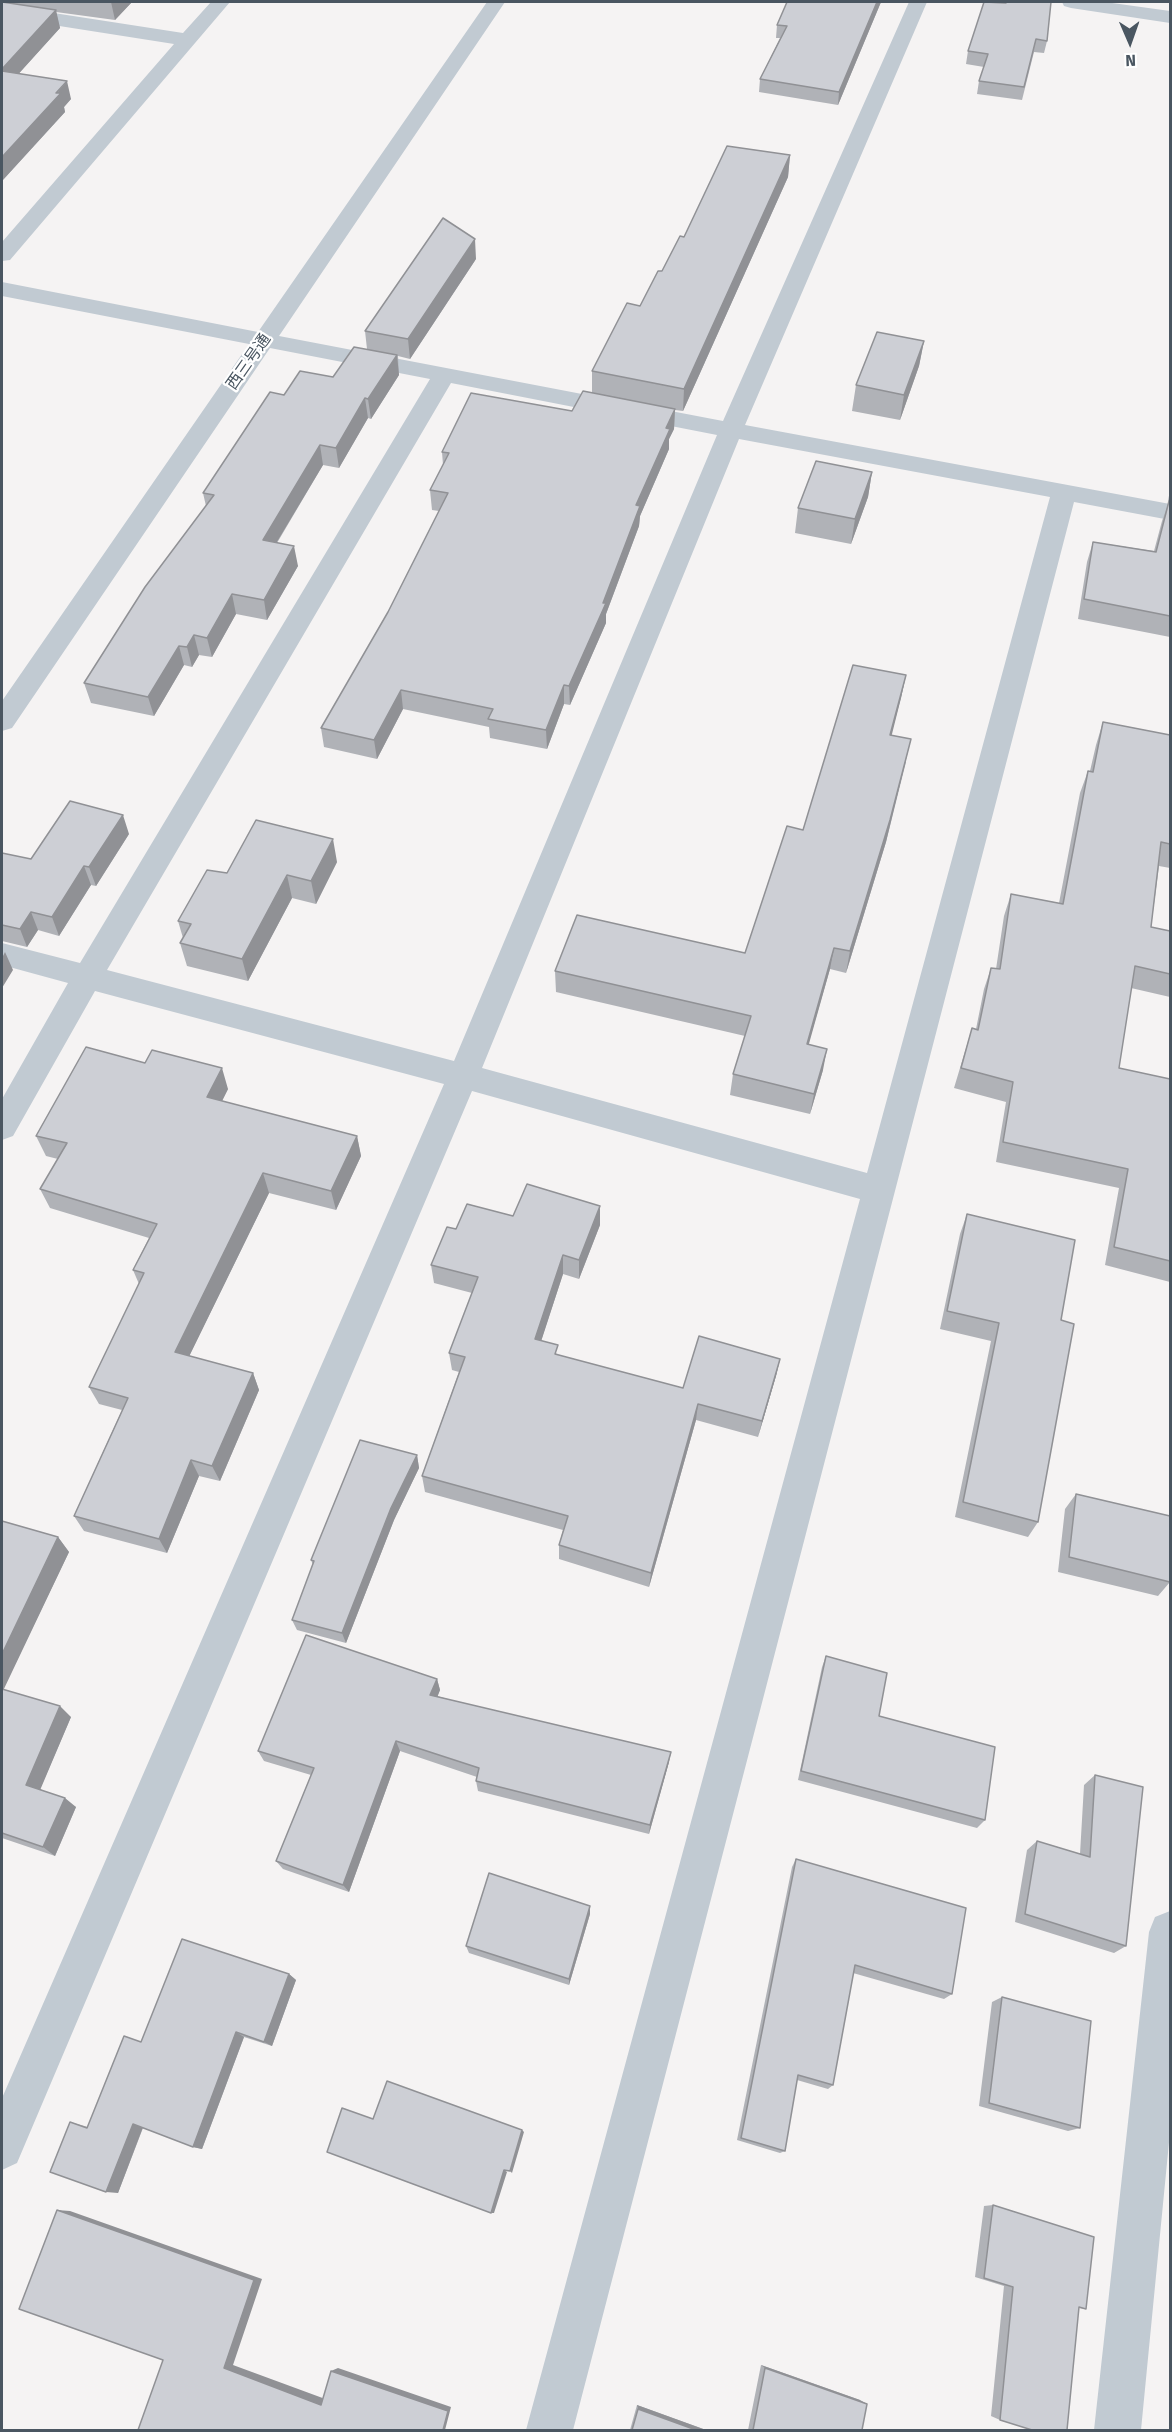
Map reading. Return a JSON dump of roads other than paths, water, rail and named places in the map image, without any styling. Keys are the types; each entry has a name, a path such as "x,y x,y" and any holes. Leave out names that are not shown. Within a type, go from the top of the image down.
{"street":[{"path":"2,255 221,2"},
{"name":"西三号通","path":"2,721 496,2"},
{"path":"2,2148 463,1076 731,430 918,2"},
{"path":"1071,2 1170,17"},
{"path":"2,11 188,40"},
{"path":"2,289 1170,512"},
{"path":"2,1127 88,976 445,374"},
{"path":"550,2430 1064,492"},
{"path":"2,954 463,1076 878,1190"},
{"path":"1117,2430 1170,1932"}]}
